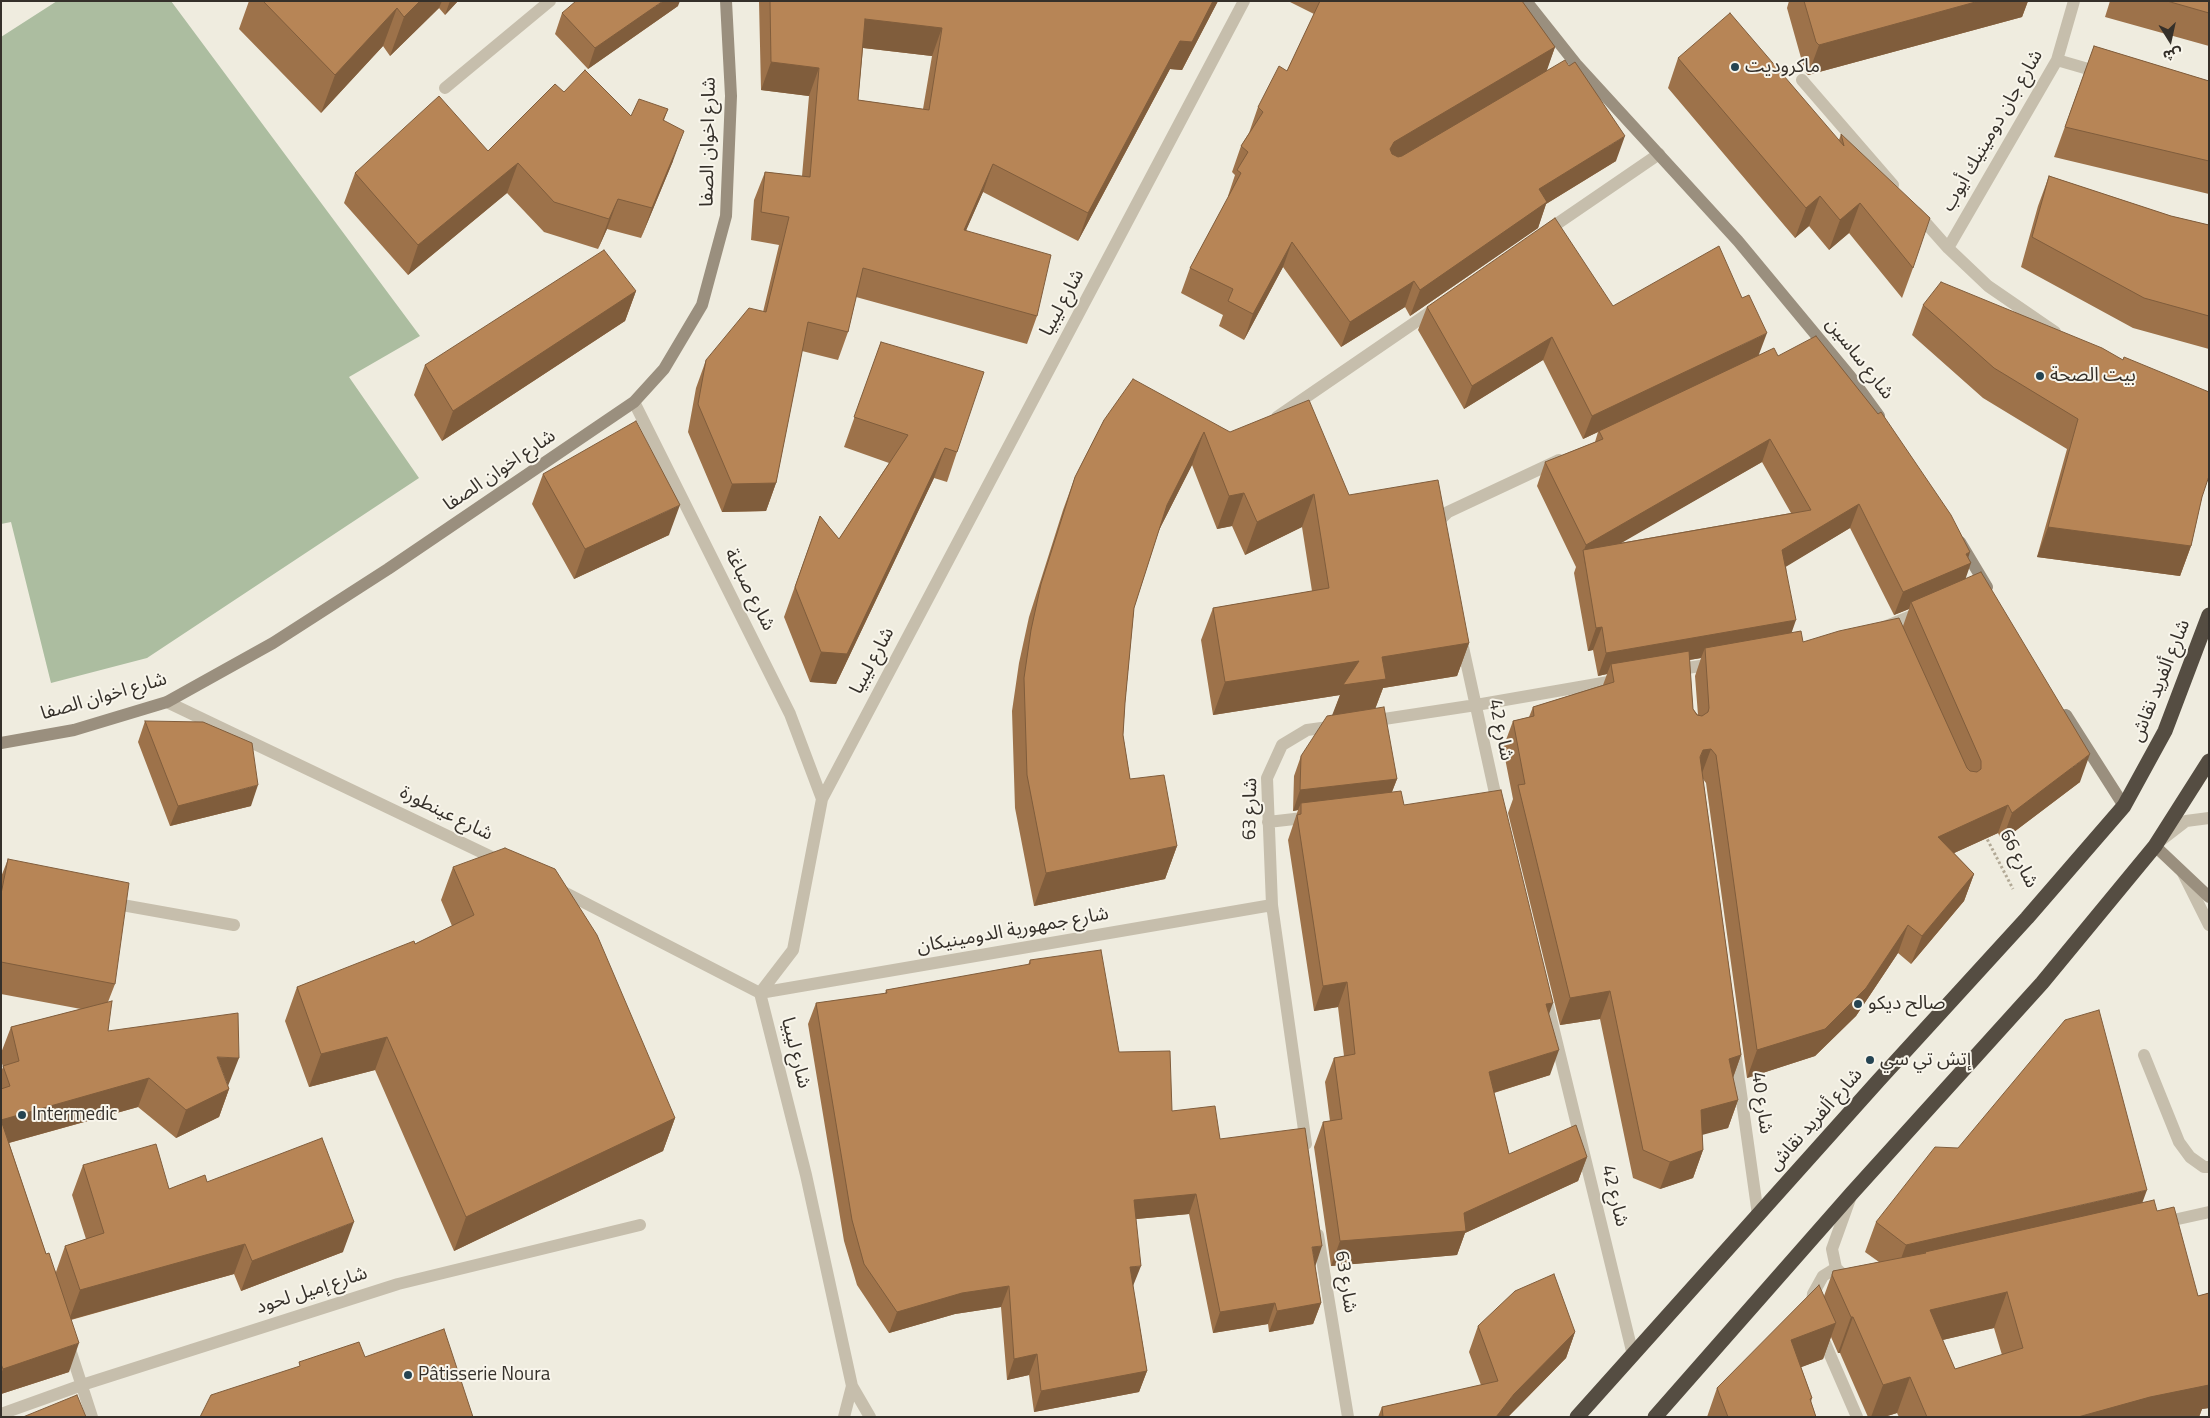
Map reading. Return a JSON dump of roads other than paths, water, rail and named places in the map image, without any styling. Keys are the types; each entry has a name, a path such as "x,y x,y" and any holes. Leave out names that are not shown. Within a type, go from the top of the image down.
{"highway":[{"name":"شارع ألفريد نقاش","path":"1578,1417 1878,1081 2027,918 2124,806 2165,732 2209,615"},
{"path":"1655,1417 1852,1192 2042,983 2154,846 2209,761"}],"street":[{"path":"445,88 550,1"},
{"name":"شارع اخوان الصفا","path":"1,743 74,730 167,702 274,643 396,564 634,402 664,369 702,305 726,216 731,96 726,1"},
{"name":"شارع ليبيا","path":"870,1417 852,1386 806,1176 760,993 792,950 822,799 1244,1"},
{"name":"شارع ساسين","path":"1526,1 1571,66 1659,154 1738,241 1815,339 1850,376 1884,424"},
{"name":"شارع جان دومينيك أيوب","path":"1948,248 2057,60 2074,1"},
{"path":"2057,60 2114,76"},
{"name":"شارع جان دومينيك أيوب","path":"1802,80 1948,248 1988,286 2032,318 2064,337"},
{"path":"1537,238 1659,154"},
{"path":"1269,423 1448,300"},
{"name":"شارع صباغة","path":"634,402 790,714 822,799"},
{"path":"1440,541 1439,521 1448,512 1572,454"},
{"path":"1952,528 1982,587 1996,602"},
{"path":"1871,630 1891,630 1933,607"},
{"name":"شارع 42","path":"1459,628 1476,706 1490,795 1502,824"},
{"path":"1657,673 1686,673 1724,662"},
{"path":"1363,722 1476,706 1629,678"},
{"name":"شارع عينطورة","path":"167,702 516,868"},
{"path":"2061,707 2124,806"},
{"name":"شارع 63","path":"1307,1156 1272,905 1267,778 1282,745 1307,730 1344,725"},
{"path":"1268,822 1327,815"},
{"path":"2209,818 2186,821 2154,846 2209,896"},
{"path":"2183,873 2209,925"},
{"path":"542,881 760,993"},
{"path":"102,902 234,925"},
{"name":"شارع جمهورية الدومينيكان","path":"760,993 1272,905"},
{"name":"شارع 42","path":"1543,988 1633,1355"},
{"name":"شارع 40","path":"1733,1039 1758,1215"},
{"path":"2144,1055 2179,1142 2190,1157 2204,1167 2209,1167"},
{"path":"1852,1192 1832,1249 1836,1268 1848,1282 1866,1284"},
{"path":"2152,1225 2209,1212"},
{"name":"شارع 63","path":"1317,1223 1348,1417"},
{"name":"شارع إميل لحود","path":"1,1414 82,1385 398,1284 640,1225"},
{"path":"1836,1268 1824,1276 1813,1294 1813,1317 1857,1417"},
{"path":"64,1328 92,1417"},
{"name":"شارع ليبيا","path":"844,1417 852,1386"}],"place":[{"name":"ماكروديت","path":"1735,67"},
{"name":"بيت الصحة","path":"2040,376"},
{"name":"صالح ديكو","path":"1858,1004"},
{"name":"إتش تي سي","path":"1870,1060"},
{"name":"Intermedic","path":"22,1115"},
{"name":"Pâtisserie Noura","path":"408,1375"}]}
